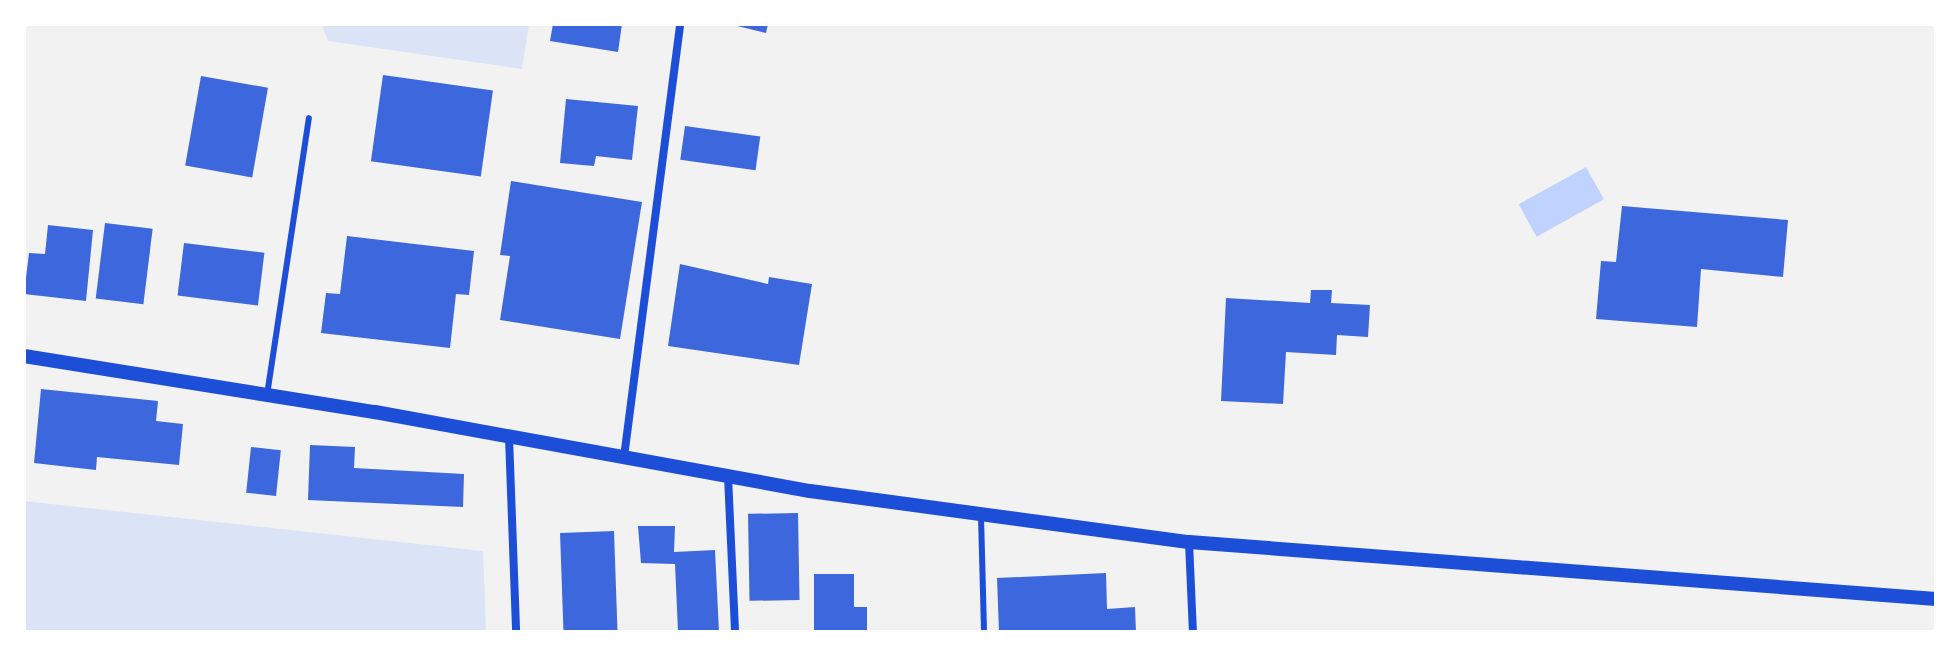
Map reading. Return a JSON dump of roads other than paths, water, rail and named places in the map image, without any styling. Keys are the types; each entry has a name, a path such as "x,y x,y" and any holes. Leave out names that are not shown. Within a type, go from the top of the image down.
{"street":[{"path":"624,457 680,24"},
{"path":"24,356 728,476 1189,542 1936,599"},
{"path":"509,437 516,632"},
{"path":"728,476 735,632"},
{"path":"1189,542 1193,632"}],"lane":[{"path":"267,395 309,118"},
{"path":"981,513 984,632"}],"water":[{"path":"1586,167 1604,199 1537,237 1519,204"}]}
